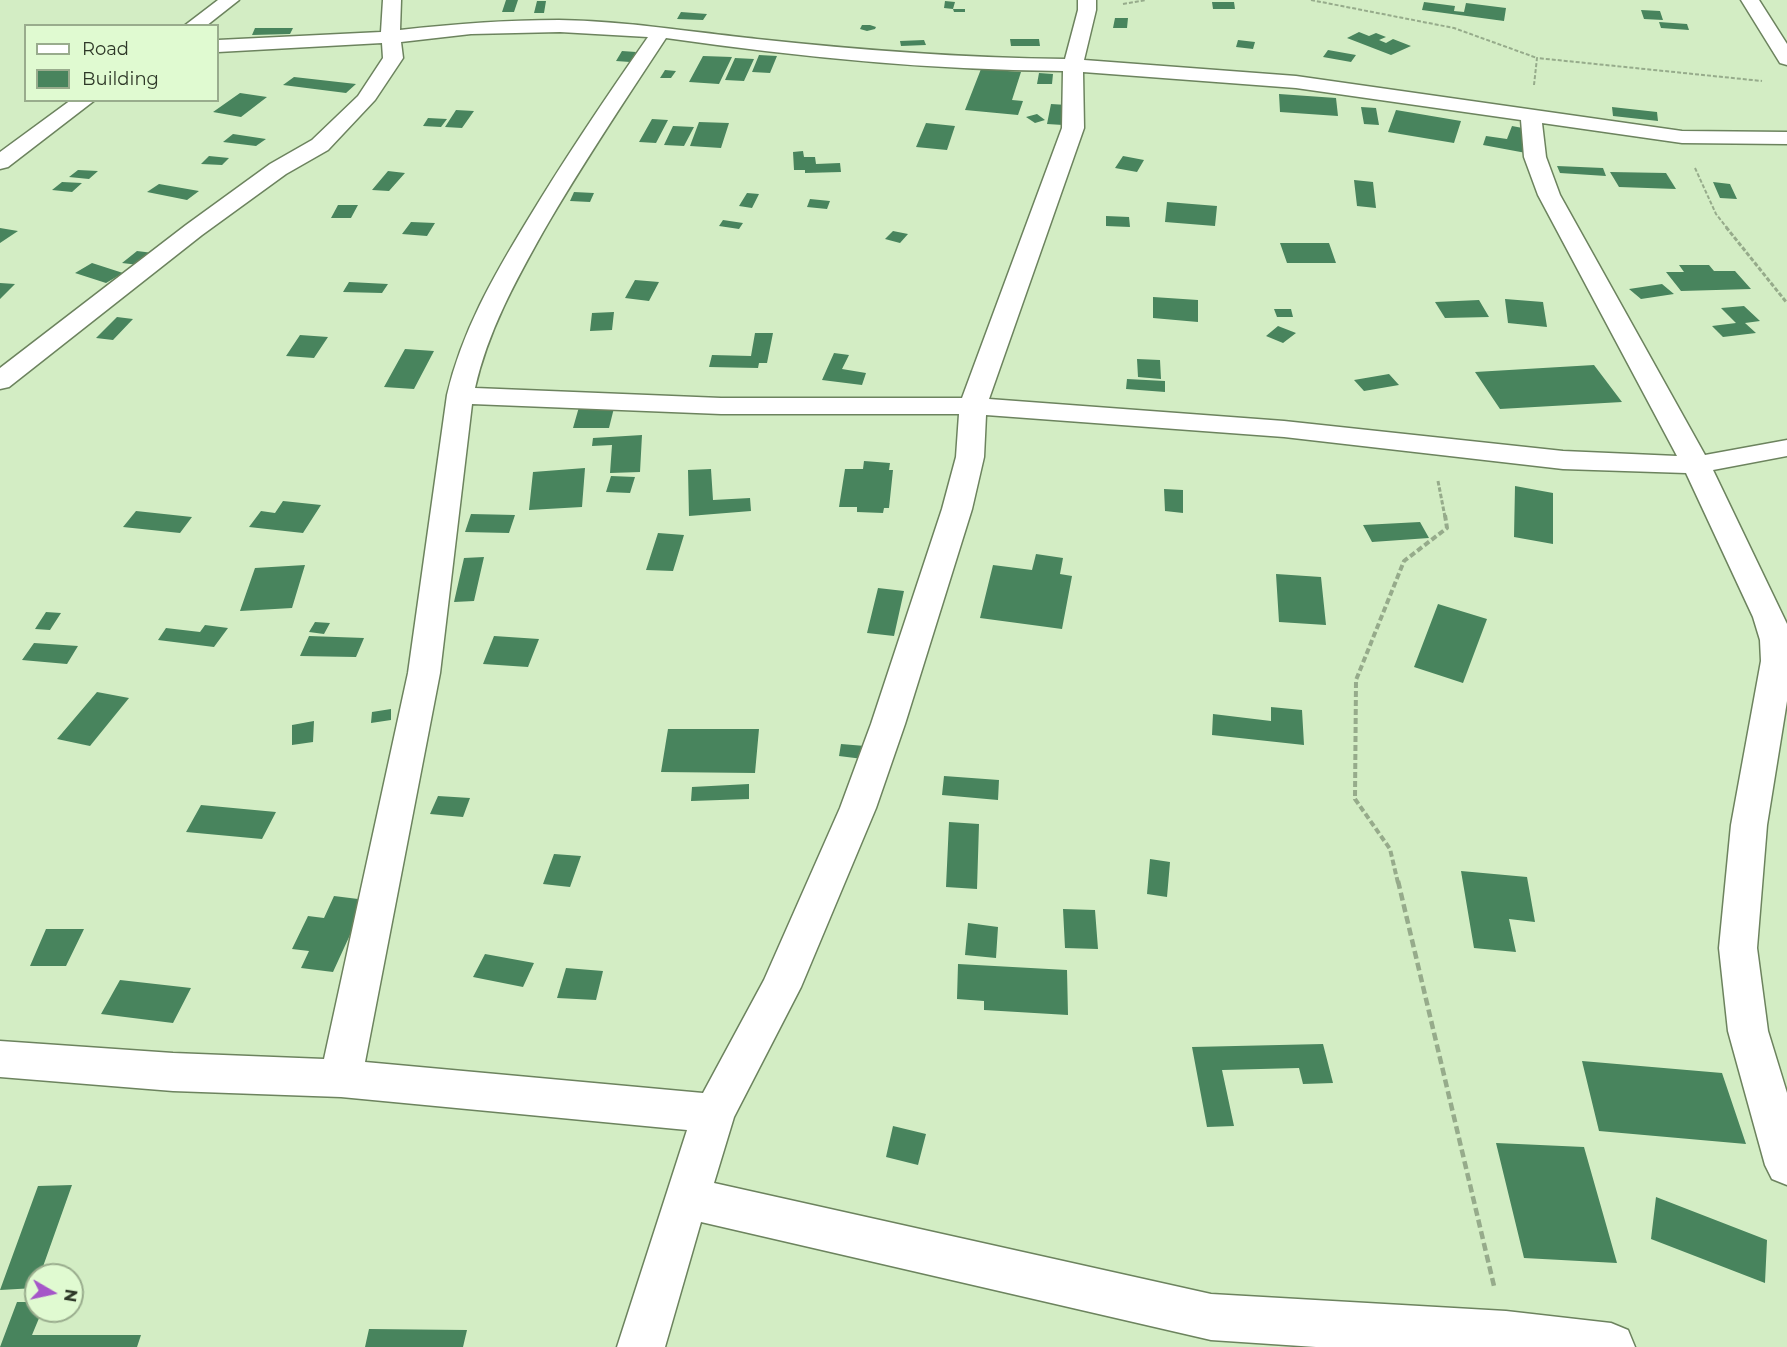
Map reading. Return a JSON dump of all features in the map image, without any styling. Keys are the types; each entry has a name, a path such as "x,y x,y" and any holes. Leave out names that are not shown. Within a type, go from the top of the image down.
{"street":[{"path":"196,24 230,0"},
{"path":"0,381 194,230 278,169 320,145 365,100 393,58 390,21 392,0"},
{"path":"641,1347 714,1113 781,987 858,808 881,745 957,509 970,457 973,406 1073,128 1073,64 1087,10 1087,0"},
{"path":"1750,0 1787,59"},
{"path":"219,46 393,37 471,28 560,26 661,32 766,46 901,59 971,64 1073,64 1296,82 1682,137 1787,138"},
{"path":"341,1078 422,684 460,395 467,360 497,291 572,163 661,32"},
{"path":"0,162 82,102"},
{"path":"1531,115 1535,157 1549,195 1696,465 1769,617 1776,640 1777,661 1749,825 1738,948 1748,1031 1787,1166"},
{"path":"460,395 722,406 973,406 1284,429 1563,460 1696,465 1787,448"},
{"path":"0,1059 173,1072 341,1078 714,1113"},
{"path":"687,1198 1210,1317 1506,1335 1611,1347"}],"path":[{"path":"1311,0 1454,28 1537,58 1763,81"},
{"path":"1531,115 1537,58"},
{"path":"1682,137 1716,214 1787,303"},
{"path":"1431,445 1447,528 1404,561 1356,680 1354,799 1390,849 1506,1335"}],"building":[{"path":"506,0 518,0 514,12 502,12"},
{"path":"537,1 546,1 544,13 534,13"},
{"path":"945,1 955,2 953,9 944,8"},
{"path":"1212,2 1234,2 1235,9 1213,9"},
{"path":"1424,2 1455,6 1454,11 1464,12 1466,3 1506,8 1504,21 1422,10"},
{"path":"953,9 965,9 965,12 954,12"},
{"path":"1641,10 1660,11 1663,20 1644,19"},
{"path":"681,12 707,14 703,20 677,19"},
{"path":"1115,18 1128,18 1127,28 1113,28"},
{"path":"1659,22 1687,24 1689,30 1661,28"},
{"path":"862,25 876,27 875,29 867,31 860,29"},
{"path":"255,28 293,28 290,34 252,35"},
{"path":"1359,32 1369,36 1376,33 1386,37 1379,40 1386,43 1393,39 1411,46 1391,55 1347,38"},
{"path":"1010,39 1039,39 1040,46 1011,46"},
{"path":"924,40 926,45 901,46 900,41"},
{"path":"1238,40 1255,42 1253,49 1236,47"},
{"path":"1328,50 1356,55 1351,62 1323,57"},
{"path":"622,51 636,52 630,62 616,61"},
{"path":"759,55 777,56 770,73 752,72"},
{"path":"703,56 732,57 719,84 689,82"},
{"path":"735,58 754,59 744,81 725,80"},
{"path":"981,69 1021,72 1012,100 1023,101 1018,115 965,110"},
{"path":"665,70 676,71 671,78 660,78"},
{"path":"1039,73 1053,74 1052,84 1037,84"},
{"path":"294,77 356,84 346,93 283,85"},
{"path":"240,93 267,97 241,117 213,112"},
{"path":"1279,94 1336,98 1338,116 1280,112"},
{"path":"1051,104 1067,105 1063,125 1047,124"},
{"path":"1361,107 1376,108 1379,125 1364,124"},
{"path":"1612,107 1657,112 1658,121 1613,116"},
{"path":"456,110 474,111 462,128 445,127"},
{"path":"1396,110 1461,121 1454,143 1388,132"},
{"path":"1037,114 1045,120 1035,123 1026,117"},
{"path":"428,118 447,119 441,127 423,126"},
{"path":"652,119 668,120 656,143 639,142"},
{"path":"699,122 729,123 721,148 690,146"},
{"path":"926,123 955,126 947,150 916,147"},
{"path":"673,126 694,127 684,146 664,145"},
{"path":"1512,126 1533,130 1526,153 1483,145 1486,136 1507,139"},
{"path":"233,134 266,139 256,146 223,142"},
{"path":"803,151 804,157 815,157 816,164 840,163 841,172 805,173 805,170 794,170 793,152"},
{"path":"209,156 229,158 222,165 201,164"},
{"path":"1123,156 1144,160 1137,172 1115,168"},
{"path":"1557,166 1603,168 1606,176 1560,173"},
{"path":"78,170 98,171 89,179 69,177"},
{"path":"388,171 405,173 389,191 372,190"},
{"path":"1610,172 1666,173 1676,189 1619,187"},
{"path":"1354,180 1373,182 1376,208 1357,206"},
{"path":"62,182 82,183 72,192 52,190"},
{"path":"1713,182 1730,184 1737,199 1720,198"},
{"path":"159,184 199,191 187,200 147,192"},
{"path":"574,192 594,193 590,202 570,201"},
{"path":"747,193 759,194 752,208 739,206"},
{"path":"810,199 830,201 827,209 807,207"},
{"path":"1167,202 1217,206 1215,226 1165,222"},
{"path":"338,205 358,205 351,218 331,218"},
{"path":"1106,216 1129,217 1130,227 1106,226"},
{"path":"723,220 743,223 739,229 719,226"},
{"path":"411,222 435,223 427,236 402,234"},
{"path":"0,228 18,231 0,243"},
{"path":"893,231 908,234 900,243 885,239"},
{"path":"1280,243 1329,243 1336,263 1287,263"},
{"path":"137,251 153,253 139,265 122,263"},
{"path":"92,263 123,273 106,283 75,273"},
{"path":"1679,265 1709,265 1714,271 1735,271 1751,289 1681,291 1666,272 1684,272"},
{"path":"635,280 659,282 649,301 625,298"},
{"path":"349,282 388,284 382,293 343,292"},
{"path":"0,283 15,284 0,299"},
{"path":"1662,284 1674,294 1641,299 1629,289"},
{"path":"1153,297 1198,300 1198,322 1153,318"},
{"path":"1505,299 1543,302 1547,327 1508,323"},
{"path":"1479,300 1489,317 1445,318 1435,302"},
{"path":"1744,306 1760,321 1745,323 1756,333 1723,337 1712,326 1736,323 1721,308"},
{"path":"1274,309 1291,309 1293,317 1277,317"},
{"path":"614,312 612,330 590,331 592,313"},
{"path":"117,317 133,319 113,340 96,338"},
{"path":"1278,326 1296,333 1283,343 1266,336"},
{"path":"755,333 773,333 767,363 759,363 758,368 709,367 712,355 751,356"},
{"path":"300,335 328,337 314,358 286,356"},
{"path":"405,349 434,351 414,389 384,387"},
{"path":"834,353 849,355 842,369 866,373 862,385 822,380"},
{"path":"1137,359 1160,360 1161,379 1138,377"},
{"path":"1594,365 1622,402 1500,409 1475,372"},
{"path":"1389,374 1399,385 1364,391 1354,380"},
{"path":"1127,379 1165,381 1165,392 1126,389"},
{"path":"579,407 614,408 609,428 573,428"},
{"path":"642,435 640,472 610,473 612,445 592,446 593,438"},
{"path":"864,461 890,463 889,470 893,470 889,508 884,508 883,513 857,512 857,507 839,507 845,469 863,469"},
{"path":"585,468 582,507 529,510 533,472"},
{"path":"711,469 713,500 750,498 751,511 689,516 688,470"},
{"path":"611,476 635,477 630,493 606,492"},
{"path":"1515,486 1553,493 1553,544 1514,537"},
{"path":"1164,489 1183,490 1183,513 1165,511"},
{"path":"283,501 321,505 303,533 249,527 261,511 275,513"},
{"path":"136,511 192,517 180,533 123,527"},
{"path":"471,514 515,515 509,533 465,532"},
{"path":"1420,522 1429,538 1372,542 1363,525"},
{"path":"658,533 684,535 673,571 646,570"},
{"path":"1036,554 1063,558 1060,574 1072,576 1062,629 980,618 993,565 1032,570"},
{"path":"484,557 474,601 454,602 464,558"},
{"path":"305,565 292,608 240,611 255,568"},
{"path":"1276,574 1321,577 1326,625 1279,622"},
{"path":"878,588 904,591 894,636 867,633"},
{"path":"1438,604 1487,619 1463,683 1414,667"},
{"path":"46,612 61,613 50,630 35,629"},
{"path":"315,622 330,623 324,634 309,632"},
{"path":"205,625 228,628 214,647 158,640 166,628 200,632"},
{"path":"309,636 364,638 356,657 300,656"},
{"path":"494,636 539,639 528,667 483,664"},
{"path":"34,643 78,646 67,664 22,660"},
{"path":"97,692 129,698 90,746 57,739"},
{"path":"1271,707 1302,710 1304,745 1212,735 1213,714 1271,721"},
{"path":"391,709 391,720 371,723 372,712"},
{"path":"314,721 313,742 292,745 292,725"},
{"path":"668,729 759,729 755,773 661,772"},
{"path":"841,744 865,746 863,759 839,756"},
{"path":"944,776 999,780 998,800 942,795"},
{"path":"749,784 749,799 691,801 692,787"},
{"path":"438,796 470,798 463,817 430,814"},
{"path":"201,805 276,812 262,839 186,832"},
{"path":"949,822 979,824 977,889 946,887"},
{"path":"554,854 581,856 570,887 543,884"},
{"path":"1150,859 1170,862 1167,897 1147,894"},
{"path":"1461,871 1527,877 1535,922 1509,919 1516,952 1474,948"},
{"path":"334,896 366,900 333,972 301,968 309,951 292,949 308,916 324,918"},
{"path":"1063,909 1095,910 1098,949 1065,948"},
{"path":"968,923 998,927 996,958 965,955"},
{"path":"46,929 84,929 66,966 30,966"},
{"path":"485,954 534,963 523,987 473,977"},
{"path":"958,964 1067,970 1068,1015 984,1010 984,1001 957,999"},
{"path":"566,968 603,971 596,1000 557,998"},
{"path":"120,980 191,988 173,1023 101,1014"},
{"path":"1323,1044 1333,1083 1303,1084 1299,1068 1222,1070 1234,1126 1207,1127 1192,1047"},
{"path":"1582,1061 1722,1073 1746,1144 1599,1131"},
{"path":"893,1126 926,1134 918,1165 886,1157"},
{"path":"1496,1143 1584,1147 1617,1263 1524,1258"},
{"path":"72,1185 44,1263 24,1263 24,1289 0,1290 38,1186"},
{"path":"1656,1197 1767,1240 1765,1283 1651,1239"},
{"path":"17,1302 24,1302 24,1323 37,1323 32,1335 141,1335 137,1347 0,1347"},
{"path":"369,1329 467,1330 463,1347 365,1347"}]}
